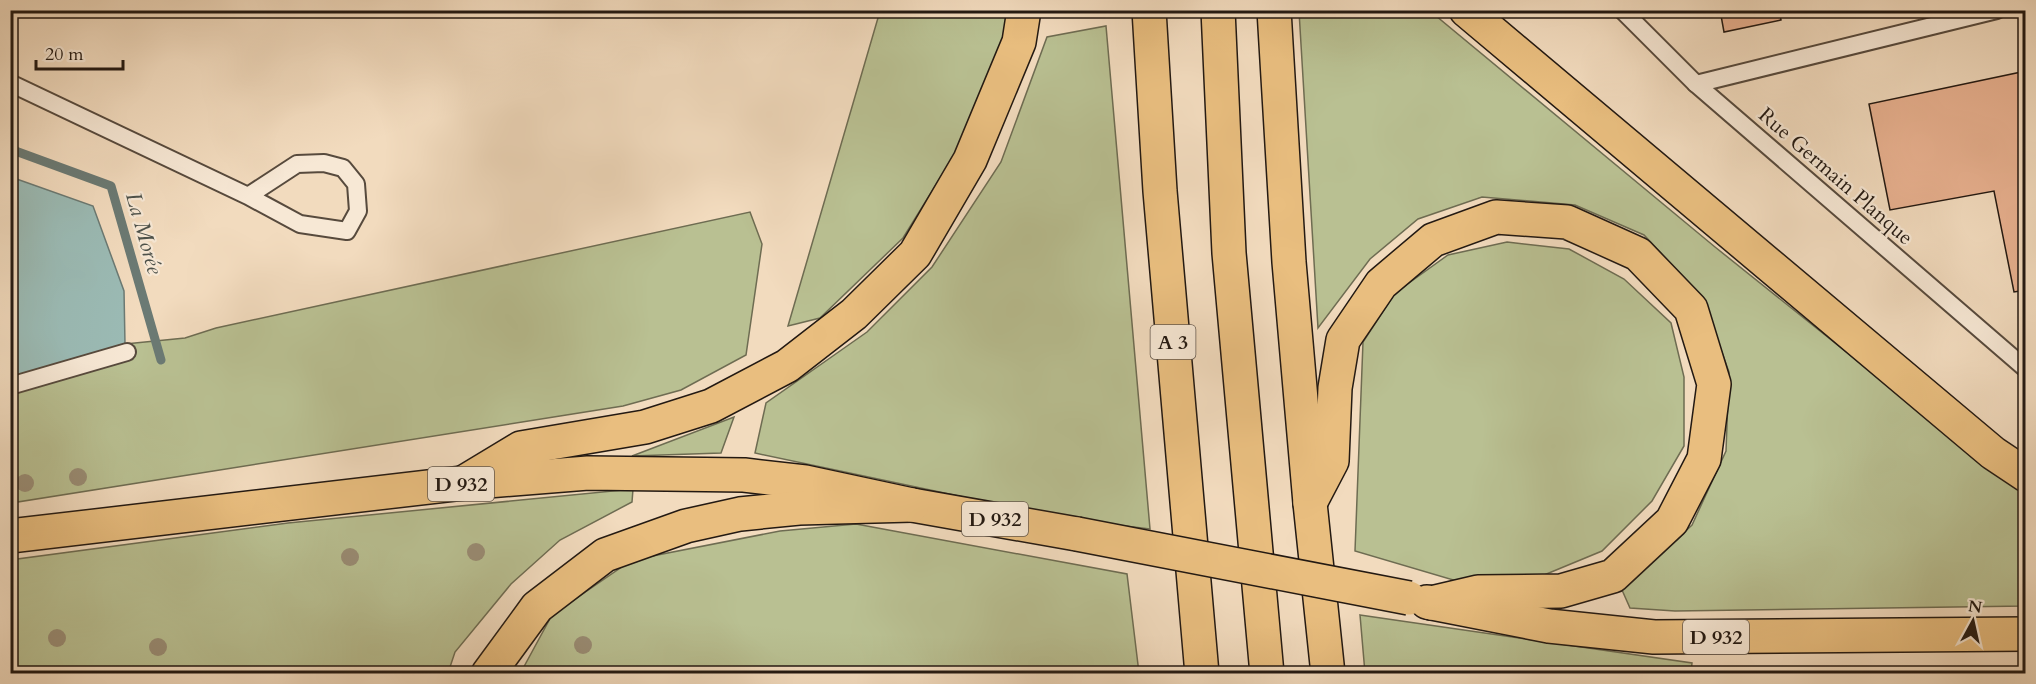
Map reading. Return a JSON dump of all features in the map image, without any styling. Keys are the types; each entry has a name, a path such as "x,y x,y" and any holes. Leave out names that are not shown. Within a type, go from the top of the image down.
{"main road":[{"path":"463,483 521,448 645,427 711,406 787,366 854,314 915,254 970,160 1019,42 1024,10"},
{"name":"A 3","path":"1149,10 1160,191 1202,674"},
{"path":"1218,10 1229,253 1267,674"},
{"path":"1274,10 1289,262 1310,504 1328,674"},
{"path":"1466,10 1993,453 2025,475"},
{"path":"1310,504 1332,461 1335,388 1343,340 1381,284 1433,240 1496,217 1567,222 1638,254 1691,309 1714,384 1704,459 1672,521 1613,576 1561,591 1478,592 1420,600"},
{"name":"D 932","path":"10,536 463,483 588,473 744,475 805,482 912,505 1077,534 1549,626 1654,637 2025,634"},
{"path":"488,674 537,607 605,555 686,526 740,513 799,508 912,505"}],"lane":[{"name":"Rue Germain Planque","path":"1622,10 1696,84 2025,369"},
{"path":"1696,84 1997,10"},
{"path":"10,82 248,196 300,224 347,231 358,211 356,184 343,168 324,163 297,164 248,196"},
{"path":"10,386 127,352"}],"green space":[{"path":"880,11 1008,11 1005,33 957,151 903,238 820,318 788,326"},
{"path":"1299,11 1430,11 1715,247 2025,495 2025,606 1675,611 1630,608 1622,590 1692,525 1726,451 1729,372 1702,297 1644,235 1575,205 1482,197 1418,219 1370,259 1318,328"},
{"path":"1106,26 1150,529 1068,519 755,453 766,403 867,332 932,267 1001,162 1047,37"},
{"path":"750,212 762,244 746,355 681,390 623,406 11,503 11,378 125,344 185,338 216,328"},
{"path":"1507,242 1569,249 1624,279 1671,323 1684,377 1684,446 1652,501 1602,551 1532,580 1477,587 1355,551 1363,342 1395,293 1448,255"},
{"path":"734,417 721,453 632,456"},
{"path":"633,489 632,502 560,540 511,584 455,652 448,673 11,673 10,560 288,523"},
{"path":"856,524 1127,574 1139,673 520,674 552,615 632,560 780,531"},
{"path":"1360,615 1692,663 1691,673 1365,673"}],"water":[{"path":"11,177 93,206 124,291 125,344 11,378"}],"building":[{"path":"1720,10 1779,10 1781,20 1724,32"},
{"path":"2026,71 2026,290 2014,292 1994,191 1890,210 1869,104"}],"waterway":[{"name":"La Morée","path":"10,149 111,186 161,360"}]}
